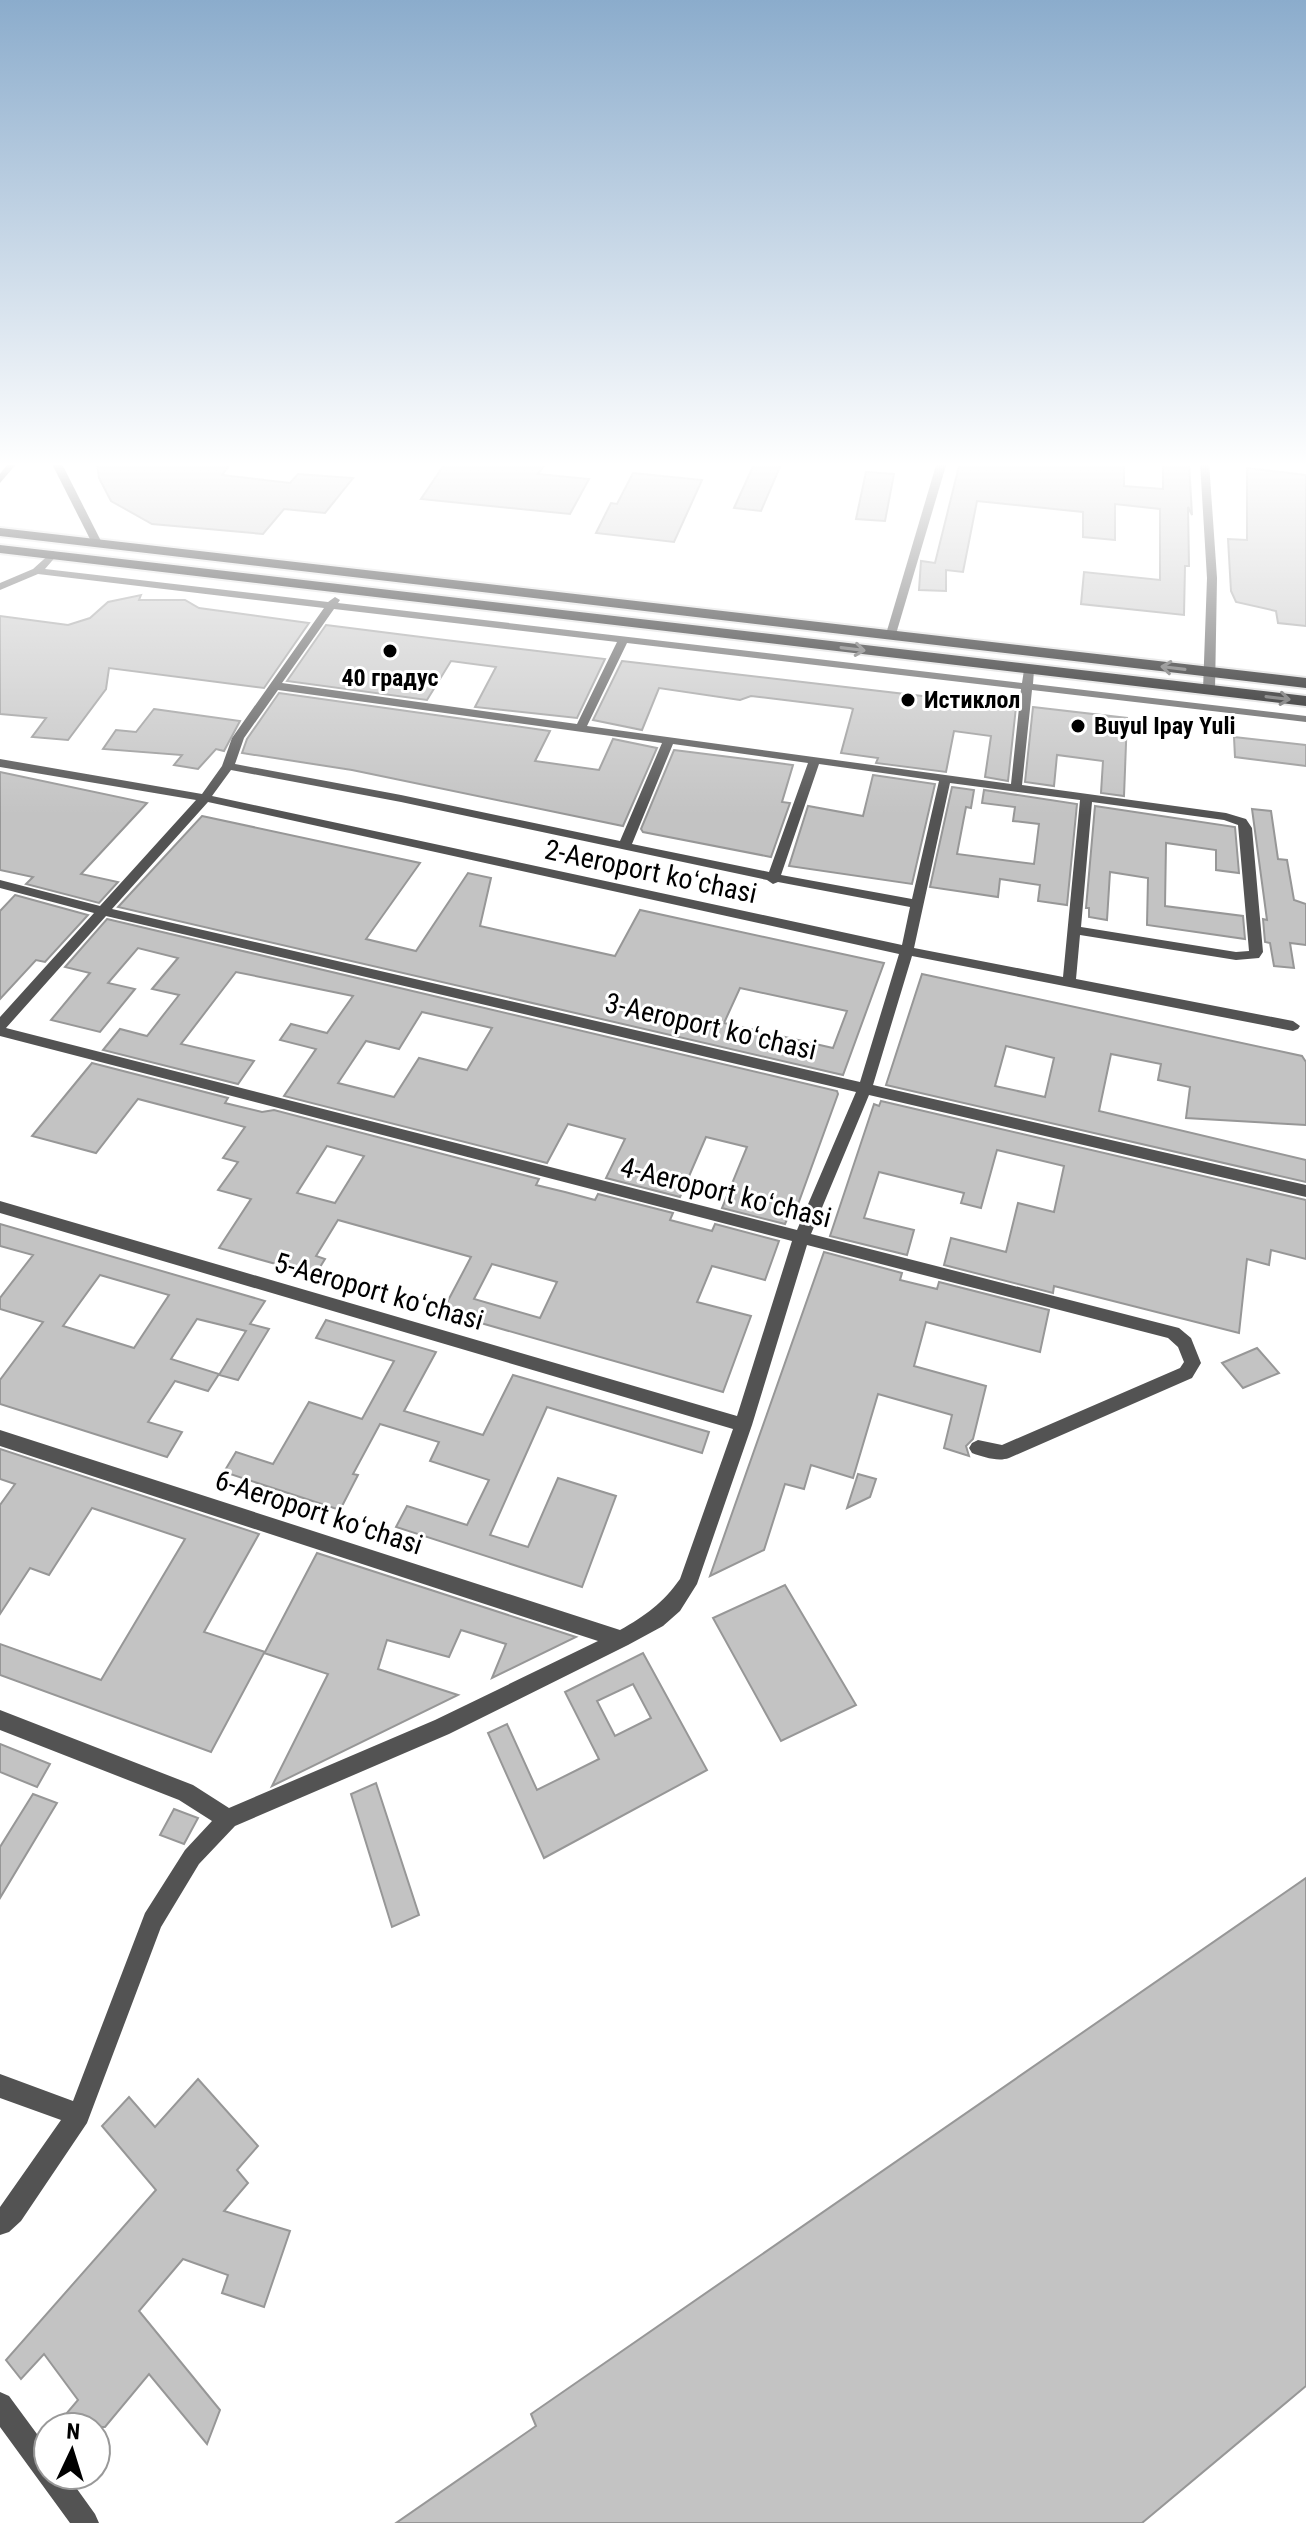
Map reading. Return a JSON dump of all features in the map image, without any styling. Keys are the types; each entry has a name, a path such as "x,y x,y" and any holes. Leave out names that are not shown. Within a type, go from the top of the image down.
{"highway":[{"path":"266,580 1306,701"},
{"path":"418,580 1306,683"}],"street":[{"path":"111,580 1306,719"},
{"path":"891,634 907,580"},
{"path":"1209,690 1212,580"},
{"path":"0,1028 205,798 228,766 238,738 343,589"},
{"path":"581,727 623,641"},
{"path":"1016,789 1029,670"},
{"path":"276,686 1226,817 1242,822 1246,828 1256,952 1236,956 1073,930"},
{"path":"624,847 669,740"},
{"path":"773,880 815,761"},
{"name":"2-Aeroport koʻchasi","path":"0,763 205,798 907,951 1293,1026"},
{"path":"228,766 323,782 773,880 918,904"},
{"path":"0,2223 12,2212 79,2115 153,1921 192,1857 228,1819 442,1727 621,1639 656,1620 673,1605 688,1584 743,1425 801,1239 865,1088 907,951 945,780"},
{"path":"1069,981 1086,797"},
{"name":"3-Aeroport koʻchasi","path":"0,884 103,911 1306,1191"},
{"name":"4-Aeroport koʻchasi","path":"0,1028 801,1239 1173,1333 1191,1352 1193,1363 1186,1373 1003,1453 978,1448"},
{"name":"5-Aeroport koʻchasi","path":"0,1207 743,1425"},
{"name":"6-Aeroport koʻchasi","path":"0,1438 621,1639"},
{"path":"0,1720 186,1792 228,1819"},
{"path":"0,2086 79,2115"},
{"path":"0,2405 32,2449"},
{"path":"62,2491 86,2523"}],"building":[{"path":"920,580 946,580 946,591 919,590"},
{"path":"1083,580 1185,580 1184,615 1081,604"},
{"path":"1230,580 1306,580 1306,626 1278,623 1276,611 1236,602"},
{"path":"141,595 139,600 185,600 199,608 309,623 264,688 109,668 106,689 68,740 32,737 46,718 0,714 0,616 68,625 90,618 108,602"},
{"path":"326,625 605,659 577,718 475,707 496,667 451,661 427,700 287,681"},
{"path":"622,661 1016,707 1008,781 985,777 991,736 954,731 946,772 876,763 878,758 841,753 853,709 850,708 751,696 740,700 659,688 642,730 593,720"},
{"path":"279,693 550,731 535,761 599,770 613,739 657,748 623,826 352,770 242,753 247,739"},
{"path":"1033,707 1127,718 1124,796 1101,793 1103,761 1057,755 1054,786 1025,782"},
{"path":"154,709 240,721 224,751 216,749 198,769 174,765 182,755 103,749 116,730 136,732"},
{"path":"1234,737 1306,745 1306,766 1235,757"},
{"path":"674,750 793,765 782,802 790,803 771,857 643,832 641,829"},
{"path":"0,772 147,803 81,874 118,882 99,903 26,884 33,877 0,870"},
{"path":"873,775 935,784 912,884 789,866 808,806 863,816"},
{"path":"952,787 974,790 971,808 966,807 957,854 1034,864 1039,824 1013,821 1015,807 982,803 984,790 1077,804 1067,905 1038,901 1040,885 1000,879 998,897 930,887"},
{"path":"1095,806 1235,827 1239,873 1216,870 1216,850 1166,843 1165,906 1243,916 1245,939 1147,925 1148,878 1110,872 1107,920 1089,917 1089,908 1086,908"},
{"path":"1252,809 1271,811 1278,859 1287,860 1294,900 1306,904 1306,945 1290,943 1294,968 1274,966 1270,943 1265,942 1263,919 1267,920"},
{"path":"202,816 420,863 366,939 416,951 468,873 491,878 480,926 615,956 640,910 884,963 843,1075 118,907","holes":["740,988 847,1011 833,1048 724,1023"]},
{"path":"15,895 88,915 45,962 36,960 0,999 0,911"},
{"path":"107,919 837,1091 838,1094 793,1218 788,1217 785,1224 722,1208 747,1147 706,1137 680,1197 606,1178 625,1139 568,1124 547,1163 284,1096 316,1049 280,1040 291,1024 327,1033 353,996 236,972 181,1044 254,1061 238,1084 103,1050 120,1029 147,1036 179,995 152,989 178,958 138,948 108,983 135,989 100,1032 51,1020 90,973 65,967","holes":["422,1012 492,1028 467,1070 419,1058 394,1097 338,1083 366,1041 399,1049"]},
{"path":"922,974 1302,1056 1306,1062 1306,1125 1186,1118 1190,1087 1158,1080 1161,1064 1111,1054 1099,1111 1306,1160 1306,1182 886,1085","holes":["1006,1046 1054,1058 1045,1097 995,1086"]},
{"path":"92,1063 228,1098 225,1103 262,1112 274,1110 539,1179 536,1185 595,1200 598,1194 673,1213 670,1220 712,1231 715,1224 779,1241 765,1280 712,1266 697,1302 751,1316 723,1392 442,1312 471,1257 338,1220 316,1256 325,1259 315,1275 219,1248 251,1199 218,1190 238,1162 223,1158 245,1127 138,1099 96,1153 32,1136","holes":["327,1146 364,1156 335,1203 297,1193","492,1264 557,1282 540,1318 474,1299"]},
{"path":"881,1101 1306,1200 1306,1259 1271,1250 1269,1265 1247,1259 1239,1333 1054,1286 1053,1293 944,1265 951,1238 1006,1252 1018,1203 1054,1212 1064,1166 997,1150 981,1208 961,1203 964,1193 879,1172 864,1218 914,1230 907,1255 830,1236 874,1104 879,1106"},
{"path":"0,1224 265,1301 250,1324 269,1329 238,1380 219,1375 246,1331 197,1319 171,1359 219,1374 208,1391 175,1381 148,1422 182,1432 167,1457 0,1404 0,1380 43,1322 0,1309 0,1298 33,1255 0,1246","holes":["100,1275 169,1295 134,1348 63,1326"]},
{"path":"824,1252 902,1273 900,1280 937,1289 939,1282 1049,1310 1040,1352 926,1322 914,1366 986,1386 973,1439 966,1446 969,1456 944,1448 952,1415 878,1394 853,1478 811,1465 804,1489 785,1484 764,1550 710,1576"},
{"path":"326,1320 436,1352 404,1411 483,1435 513,1375 709,1432 702,1453 547,1407 490,1535 528,1547 558,1478 616,1496 582,1587 396,1527 407,1506 467,1525 489,1480 430,1461 439,1442 380,1424 353,1474 358,1475 340,1510 224,1472 236,1452 273,1464 309,1402 362,1419 394,1361 316,1338"},
{"path":"1257,1348 1279,1373 1243,1388 1222,1363"},
{"path":"0,1449 259,1534 204,1632 265,1652 317,1553 576,1637 492,1678 506,1644 461,1630 449,1657 387,1640 378,1669 458,1695 272,1786 328,1674 264,1653 211,1752 0,1675 0,1644 101,1680 185,1539 92,1508 49,1575 30,1568 0,1614 0,1505 15,1484 0,1479"},
{"path":"858,1474 876,1479 870,1497 847,1508"},
{"path":"785,1585 856,1705 781,1741 713,1618"},
{"path":"643,1653 707,1770 544,1858 488,1733 507,1724 537,1790 599,1759 565,1692","holes":["633,1684 651,1718 615,1736 597,1701"]},
{"path":"0,1744 50,1764 37,1787 0,1772"},
{"path":"376,1783 419,1915 392,1927 351,1794"},
{"path":"33,1794 57,1803 0,1898 0,1847"},
{"path":"174,1809 198,1818 184,1844 160,1835"},
{"path":"1306,1878 1306,2386 1142,2523 396,2523 536,2426 531,2414"},
{"path":"198,2079 258,2146 237,2170 248,2183 224,2211 290,2231 264,2307 222,2293 228,2275 183,2259 139,2311 220,2410 207,2444 149,2374 112,2419 112,2411 69,2411 78,2400 44,2354 21,2379 6,2360 156,2190 102,2126 129,2097 155,2127"}],"place":[{"name":"40 градус","path":"390,651"},
{"name":"Истиклол","path":"908,700"},
{"name":"Buyul Ipay Yuli","path":"1078,726"}]}
